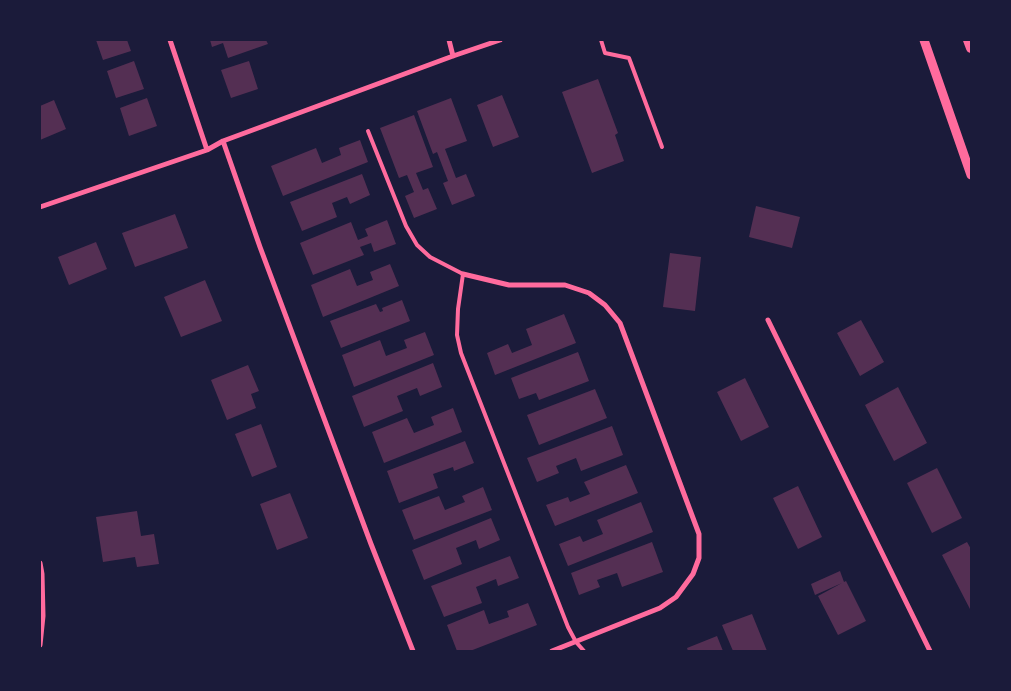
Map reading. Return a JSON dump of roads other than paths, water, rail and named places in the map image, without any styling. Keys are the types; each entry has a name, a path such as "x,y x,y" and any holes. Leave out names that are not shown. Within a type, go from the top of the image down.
{"main road":[{"path":"968,40 971,48"}],"street":[{"path":"170,40 207,150"},
{"path":"449,40 454,56"},
{"path":"40,207 207,150 223,141 500,40"},
{"path":"924,40 971,175"},
{"path":"223,141 263,256 413,651"},
{"path":"463,274 509,285 564,285 589,293 605,305 620,323 699,534 699,558 693,574 676,597 660,608 552,651"},
{"path":"768,320 930,651"},
{"path":"40,563 43,616 40,645"}],"lane":[{"path":"600,40 605,53 628,58 662,147"},
{"path":"368,131 406,226 417,246 430,257 463,274 458,309 457,335 461,353 568,627 576,642 584,651"}]}
